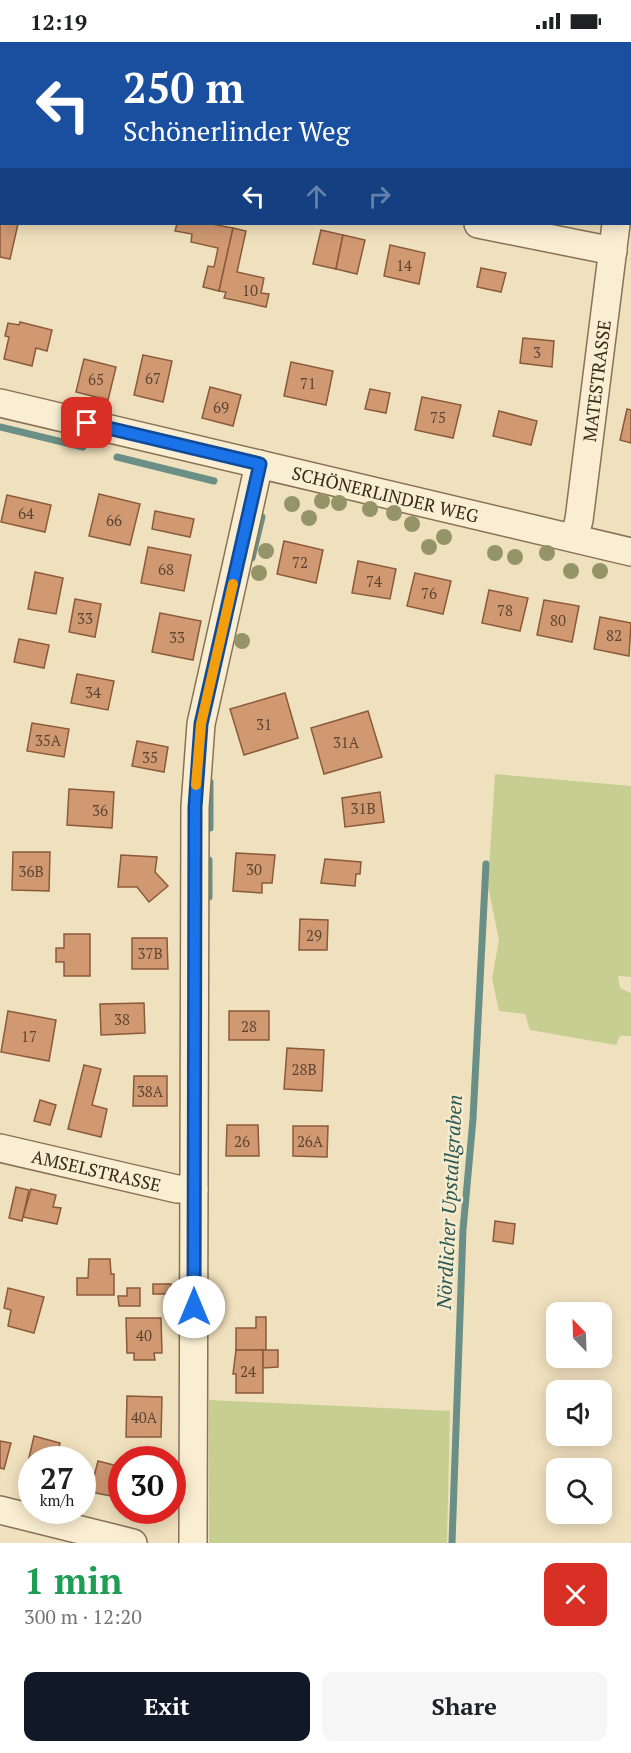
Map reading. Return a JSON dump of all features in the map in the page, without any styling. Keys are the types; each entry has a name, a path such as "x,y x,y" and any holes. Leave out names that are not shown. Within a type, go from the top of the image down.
{"street":[{"path":"483,225 613,251"},
{"name":"MATESTRASSE","path":"574,538 579,520 616,225"},
{"name":"SCHÖNERLINDER WEG","path":"0,403 631,552"},
{"path":"193,1543 196,766 201,724 260,464"},
{"name":"AMSELSTRASSE","path":"0,1148 177,1189 194,1189"},
{"path":"0,1510 133,1543"}],"green space":[{"path":"495,774 631,786 631,977 618,976 620,988 631,993 631,1036 620,1036 616,1045 530,1030 525,1014 499,1011 492,978 499,940 488,886"},
{"path":"209,1400 450,1411 447,1543 209,1543"}],"building":[{"path":"0,225 18,225 10,259 0,257"},
{"path":"177,225 217,225 233,228 219,291 203,287 208,266 214,267 218,248 191,242 192,234 175,231"},
{"path":"233,228 246,231 237,272 264,278 261,293 269,294 266,307 224,298 226,292 219,291"},
{"path":"321,230 343,235 336,269 313,264"},
{"path":"343,235 365,240 357,274 336,269"},
{"path":"390,245 425,253 419,284 384,276"},
{"path":"481,268 506,273 501,292 477,287"},
{"path":"20,322 52,330 47,351 36,348 32,366 4,359 9,337 5,336 8,323 19,325"},
{"path":"523,338 554,341 552,367 520,363"},
{"path":"143,355 172,361 163,402 134,395"},
{"path":"84,359 116,367 108,400 76,392"},
{"path":"291,362 333,371 326,405 284,396"},
{"path":"210,387 241,395 233,426 202,418"},
{"path":"370,389 390,393 386,413 365,409"},
{"path":"422,397 461,405 453,438 415,430"},
{"path":"627,409 631,410 631,443 620,440"},
{"path":"499,411 537,421 531,445 493,436"},
{"path":"99,494 140,504 130,545 89,536"},
{"path":"7,495 51,505 45,532 1,522"},
{"path":"155,511 194,519 190,537 152,529"},
{"path":"284,541 323,550 316,583 277,574"},
{"path":"148,547 191,555 184,591 141,583"},
{"path":"358,561 396,569 390,599 352,593"},
{"path":"35,572 63,578 56,614 28,609"},
{"path":"415,573 451,581 443,614 407,606"},
{"path":"489,590 528,598 520,631 482,623"},
{"path":"75,599 101,604 95,637 69,632"},
{"path":"544,600 579,606 572,642 537,635"},
{"path":"160,613 201,621 193,660 152,652"},
{"path":"600,617 631,623 629,656 594,649"},
{"path":"19,639 49,645 44,668 14,662"},
{"path":"77,674 114,681 108,710 71,703"},
{"path":"285,693 298,738 244,755 230,709"},
{"path":"368,711 382,757 324,774 311,728"},
{"path":"32,723 69,729 64,757 27,751"},
{"path":"137,741 168,747 164,772 132,766"},
{"path":"69,789 114,792 112,828 67,825"},
{"path":"380,792 384,822 345,827 342,798"},
{"path":"13,852 50,852 49,891 12,890"},
{"path":"236,853 275,855 272,883 262,883 262,893 233,891"},
{"path":"121,855 157,857 155,872 168,886 149,902 137,887 118,887"},
{"path":"325,859 361,862 360,874 356,874 355,886 321,883"},
{"path":"300,919 328,920 327,950 299,950"},
{"path":"64,934 90,934 90,976 64,976 64,962 56,962 56,948 64,948"},
{"path":"132,938 167,938 168,969 132,969"},
{"path":"144,1003 145,1033 101,1035 100,1004"},
{"path":"8,1011 56,1020 49,1061 1,1052"},
{"path":"229,1011 269,1011 269,1040 229,1040"},
{"path":"287,1048 324,1050 322,1091 284,1089"},
{"path":"84,1065 101,1069 92,1105 107,1109 101,1137 68,1129"},
{"path":"134,1076 167,1076 167,1106 133,1106"},
{"path":"40,1100 56,1105 50,1125 34,1121"},
{"path":"227,1125 258,1125 259,1156 226,1156"},
{"path":"293,1126 328,1126 327,1157 293,1156"},
{"path":"16,1187 29,1190 22,1221 9,1218"},
{"path":"31,1189 56,1195 53,1207 61,1208 57,1224 23,1217"},
{"path":"495,1221 515,1224 513,1244 493,1241"},
{"path":"89,1259 110,1259 111,1274 114,1274 114,1295 77,1295 77,1278 88,1278"},
{"path":"153,1284 171,1284 170,1294 153,1294"},
{"path":"8,1288 44,1297 34,1333 8,1326 11,1310 4,1308"},
{"path":"127,1288 140,1288 140,1306 119,1306 118,1296 127,1296"},
{"path":"256,1317 266,1317 266,1350 236,1350 236,1328 256,1328"},
{"path":"126,1318 161,1318 162,1353 154,1353 155,1360 134,1360 134,1353 127,1353"},
{"path":"236,1350 263,1350 263,1393 236,1393 236,1374 233,1374"},
{"path":"263,1350 278,1350 278,1367 263,1368"},
{"path":"127,1396 162,1397 161,1437 126,1437"},
{"path":"34,1436 60,1443 59,1446 32,1446"},
{"path":"0,1441 11,1443 4,1469 0,1468"},
{"path":"98,1461 108,1464 108,1495 96,1493"}],"waterway":[{"name":"Nördlicher Upstallgraben","path":"0,427 83,447"},
{"name":"Nördlicher Upstallgraben","path":"117,457 214,481"},
{"name":"Nördlicher Upstallgraben","path":"252,558 262,517"},
{"name":"Nördlicher Upstallgraben","path":"210,782 210,828"},
{"name":"Nördlicher Upstallgraben","path":"209,860 209,897"},
{"name":"Nördlicher Upstallgraben","path":"452,1543 463,1230 473,1119 486,864"}],"slow traffic":[{"path":"196,785 201,724 233,584"}],"route":[{"path":"87,423 260,464 201,724 196,766 194,1307"}]}
